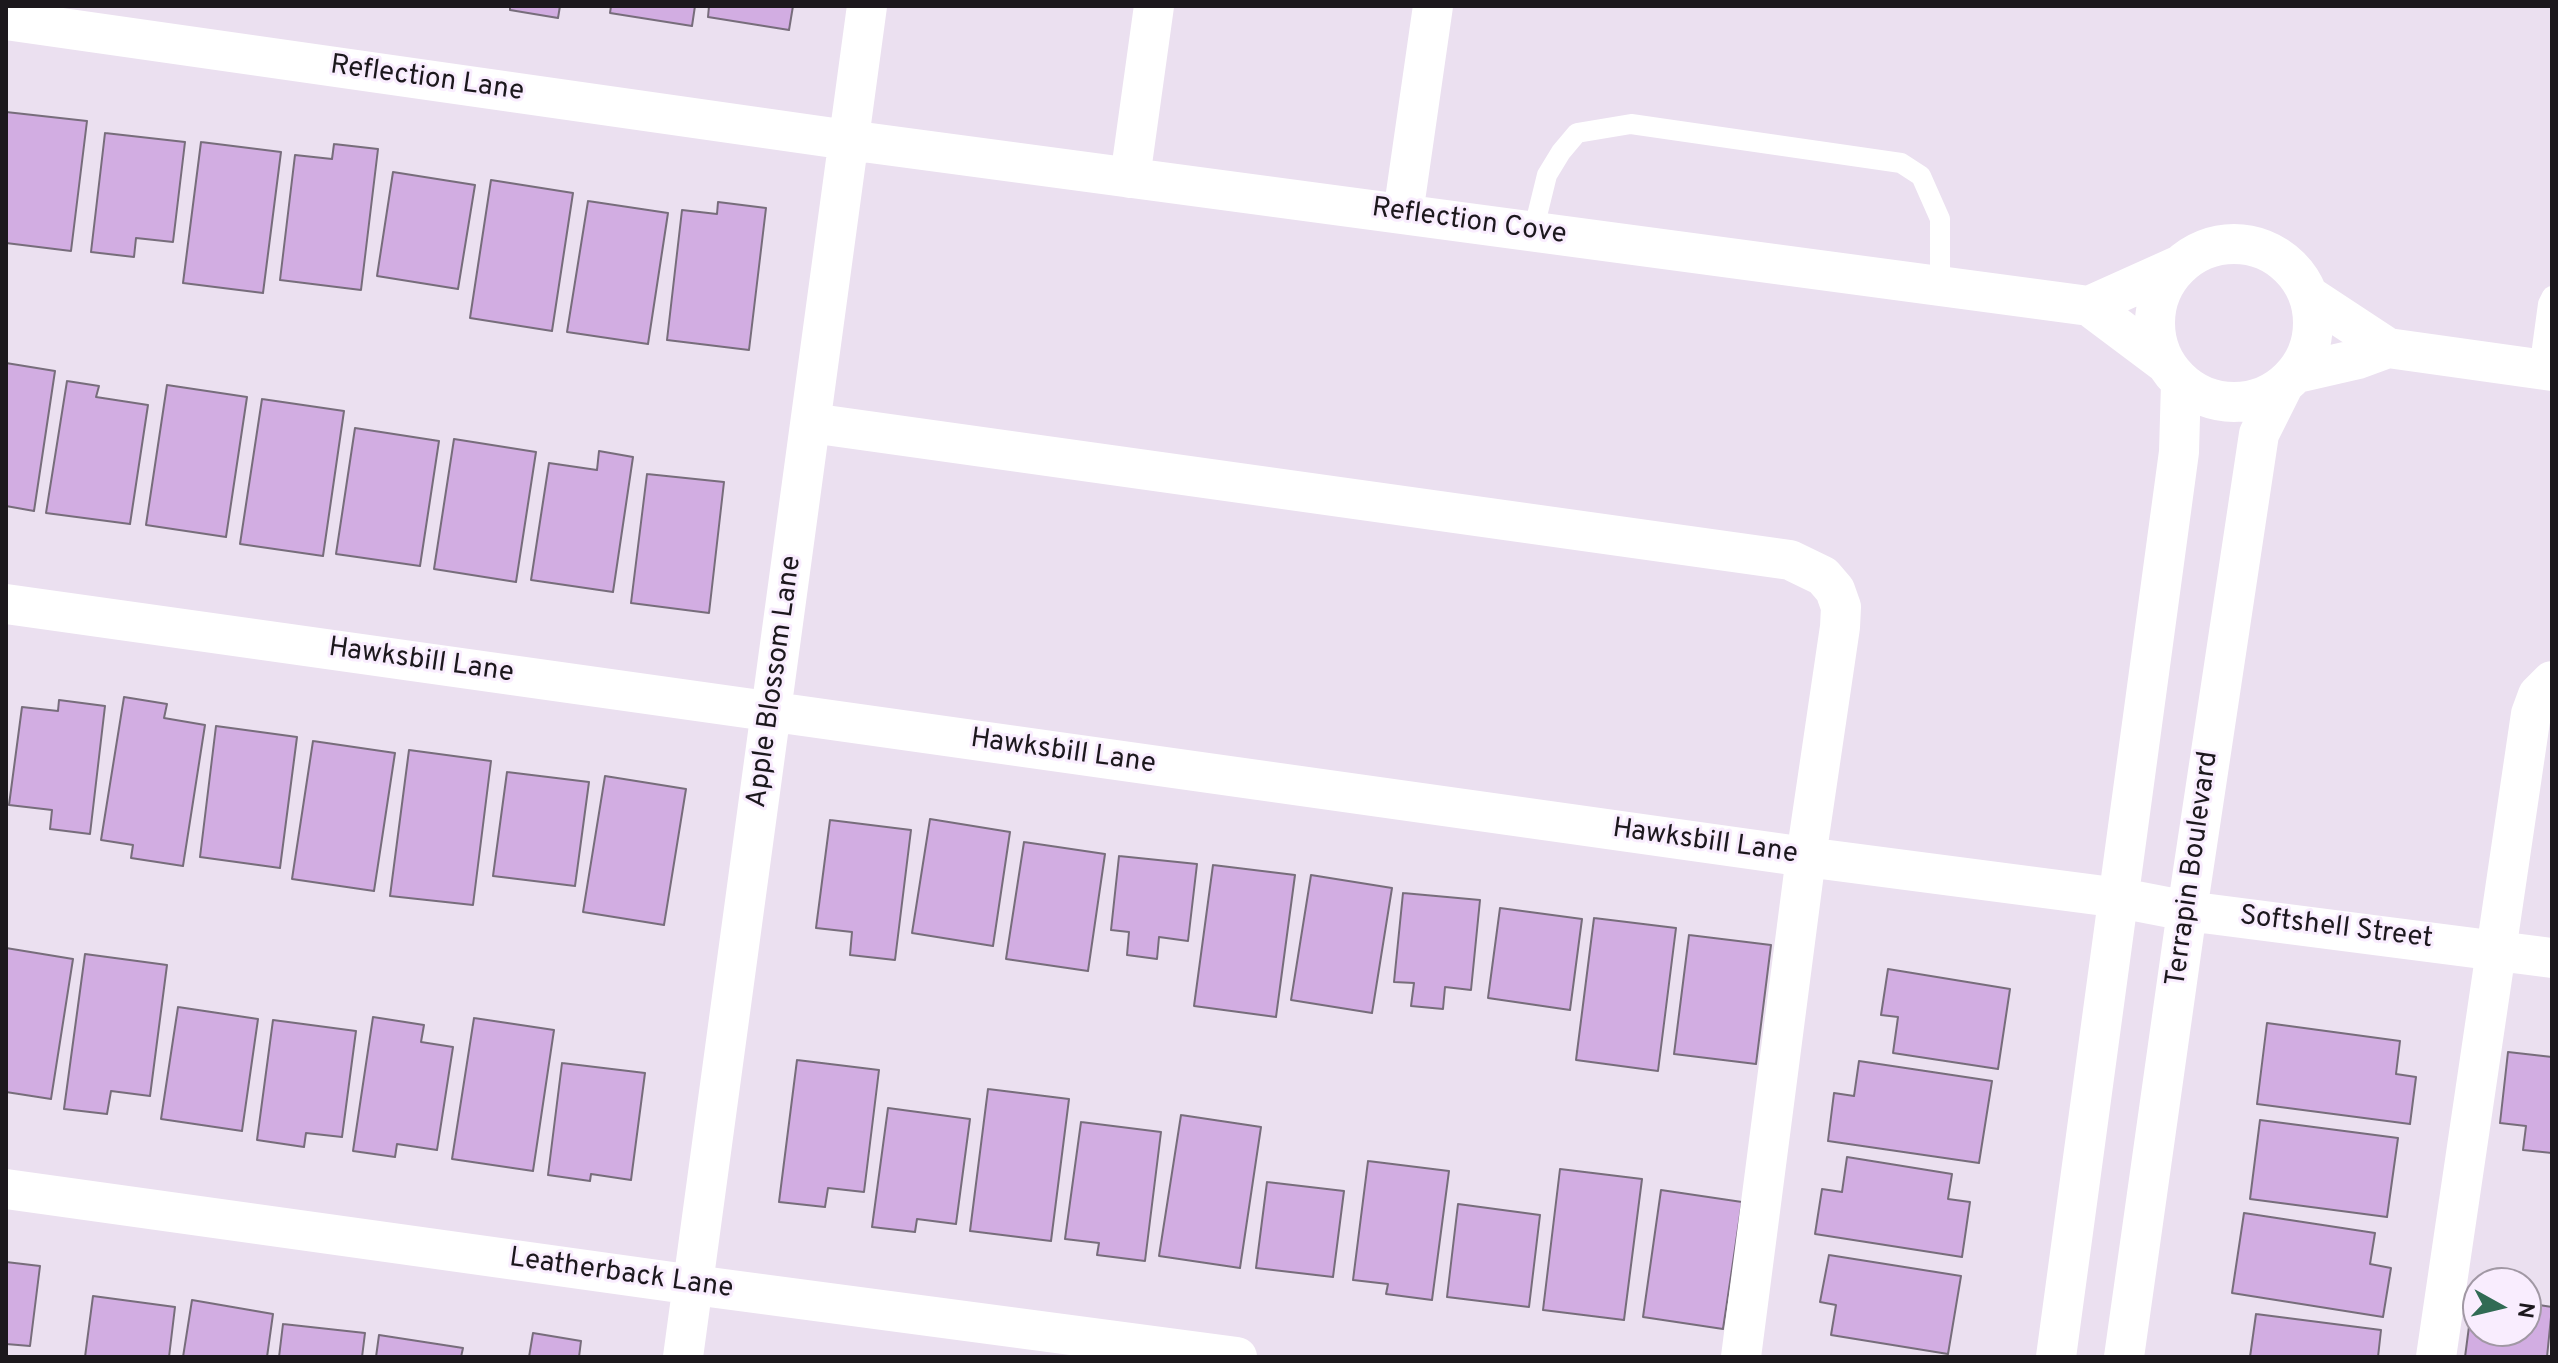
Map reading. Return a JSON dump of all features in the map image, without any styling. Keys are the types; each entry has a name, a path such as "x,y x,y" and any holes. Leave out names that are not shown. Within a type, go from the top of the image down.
{"street":[{"name":"Apple Blossom Lane","path":"683,1357 867,6"},
{"path":"1130,178 1154,6"},
{"path":"1403,214 1433,6"},
{"name":"Reflection Lane","path":"6,20 848,140"},
{"name":"Reflection Cove","path":"848,140 2089,306 2173,373"},
{"path":"2089,306 2178,266 2199,251 2225,243 2252,245 2276,255 2296,273 2309,296 2314,323 2310,349 2290,380"},
{"path":"2056,1357 2179,452 2173,373 2156,338 2155,316 2163,287 2178,266"},
{"path":"2309,296 2388,348 2546,370"},
{"path":"2173,373 2203,397 2229,404 2254,401 2290,380 2388,348"},
{"name":"Terrapin Boulevard","path":"2124,1357 2259,434 2290,380"},
{"path":"811,423 1790,560 1810,567 1823,576 1835,590 1841,607 1840,627 1806,857 1741,1357"},
{"name":"Hawksbill Lane","path":"6,604 1806,857 2120,898"},
{"path":"2436,1357 2531,714 2538,695 2552,681"},
{"name":"Softshell Street","path":"2120,898 2187,911 2552,958"},
{"name":"Leatherback Lane","path":"6,1189 1237,1357"}],"lane":[{"path":"1533,232 1547,175 1577,133 1631,124 1901,163 1921,176 1940,219 1940,287"},
{"path":"2546,370 2548,304 2552,296"}],"building":[{"path":"510,6 560,6 558,18 510,10"},
{"path":"611,6 695,6 692,26 610,13"},
{"path":"709,6 793,6 789,30 708,17"},
{"path":"6,112 87,121 71,251 6,243"},
{"path":"105,133 185,142 173,242 136,238 134,257 91,252"},
{"path":"201,142 281,152 263,293 183,283"},
{"path":"334,144 378,149 361,290 280,280 295,155 332,159"},
{"path":"393,172 475,185 458,289 377,276"},
{"path":"491,180 573,193 552,331 470,318"},
{"path":"588,201 668,213 648,344 567,332"},
{"path":"718,202 766,208 749,350 667,340 682,210 717,214"},
{"path":"6,363 55,371 34,511 6,506"},
{"path":"67,381 99,386 96,397 148,405 130,524 46,513"},
{"path":"167,385 247,397 226,537 146,525"},
{"path":"262,399 344,411 323,556 240,544"},
{"path":"355,428 439,441 420,566 336,554"},
{"path":"454,439 536,452 516,582 434,569"},
{"path":"599,451 633,457 613,592 531,580 549,463 597,470"},
{"path":"647,474 724,482 709,613 631,603"},
{"path":"124,697 167,704 164,718 205,725 183,866 131,858 133,845 101,840"},
{"path":"59,700 105,706 90,834 50,829 52,810 9,805 22,707 58,711"},
{"path":"216,726 297,737 280,868 200,857"},
{"path":"313,741 395,753 374,891 292,879"},
{"path":"409,750 491,761 473,905 390,896"},
{"path":"507,772 589,782 575,886 493,876"},
{"path":"605,776 686,789 664,925 583,912"},
{"path":"930,819 1010,832 993,946 912,933"},
{"path":"830,820 911,830 895,960 850,955 852,932 816,928"},
{"path":"1024,842 1105,854 1088,971 1006,959"},
{"path":"1119,856 1197,864 1188,941 1159,937 1157,959 1127,955 1129,932 1111,930"},
{"path":"1213,865 1295,875 1276,1017 1194,1006"},
{"path":"1311,875 1392,888 1372,1013 1291,1000"},
{"path":"1403,893 1480,900 1471,990 1445,987 1443,1009 1411,1006 1414,983 1394,982"},
{"path":"1500,908 1582,919 1570,1010 1488,998"},
{"path":"1594,918 1676,928 1658,1071 1576,1060"},
{"path":"1689,935 1771,945 1756,1064 1674,1054"},
{"path":"6,948 73,959 51,1099 6,1092"},
{"path":"85,954 167,965 150,1096 111,1091 107,1114 64,1109"},
{"path":"1888,969 2010,989 1998,1069 1893,1053 1898,1017 1881,1015"},
{"path":"178,1007 258,1019 242,1131 161,1119"},
{"path":"373,1017 424,1025 421,1042 453,1047 437,1150 397,1144 395,1157 353,1151"},
{"path":"474,1018 554,1030 533,1171 452,1159"},
{"path":"273,1020 356,1031 342,1137 306,1133 304,1147 257,1140"},
{"path":"2267,1023 2400,1041 2396,1074 2416,1077 2410,1124 2257,1104"},
{"path":"2508,1052 2552,1057 2552,1153 2523,1150 2526,1126 2500,1123"},
{"path":"797,1060 879,1070 864,1192 828,1188 825,1207 779,1202"},
{"path":"1859,1061 1992,1081 1979,1163 1828,1141 1834,1093 1854,1096"},
{"path":"562,1063 645,1073 631,1180 591,1174 590,1181 548,1175"},
{"path":"988,1089 1069,1099 1051,1241 970,1231"},
{"path":"888,1108 970,1119 956,1224 917,1219 915,1232 872,1227"},
{"path":"1181,1115 1261,1127 1240,1268 1159,1256"},
{"path":"2260,1120 2398,1138 2387,1217 2250,1199"},
{"path":"1081,1122 1161,1132 1145,1261 1097,1255 1099,1243 1065,1239"},
{"path":"1847,1157 1952,1174 1948,1199 1970,1202 1962,1257 1815,1234 1822,1189 1842,1192"},
{"path":"1368,1161 1449,1171 1432,1300 1386,1294 1388,1284 1353,1280"},
{"path":"1560,1169 1642,1179 1624,1320 1543,1310"},
{"path":"1267,1182 1344,1191 1333,1277 1256,1268"},
{"path":"1661,1190 1742,1202 1723,1329 1643,1317"},
{"path":"1458,1204 1540,1215 1529,1307 1447,1297"},
{"path":"2244,1213 2375,1233 2370,1264 2391,1268 2383,1317 2232,1293"},
{"path":"1829,1255 1961,1276 1948,1354 1831,1335 1836,1305 1820,1302"},
{"path":"6,1262 40,1266 30,1346 6,1344"},
{"path":"93,1296 175,1307 169,1357 85,1357"},
{"path":"192,1300 273,1314 267,1357 183,1357"},
{"path":"2542,1305 2552,1307 2547,1357 2465,1357 2466,1347 2542,1347"},
{"path":"2256,1314 2381,1330 2378,1357 2250,1357"},
{"path":"283,1324 365,1333 362,1357 279,1357"},
{"path":"533,1333 581,1341 579,1357 529,1357"},
{"path":"379,1335 463,1348 461,1357 376,1357"}]}
